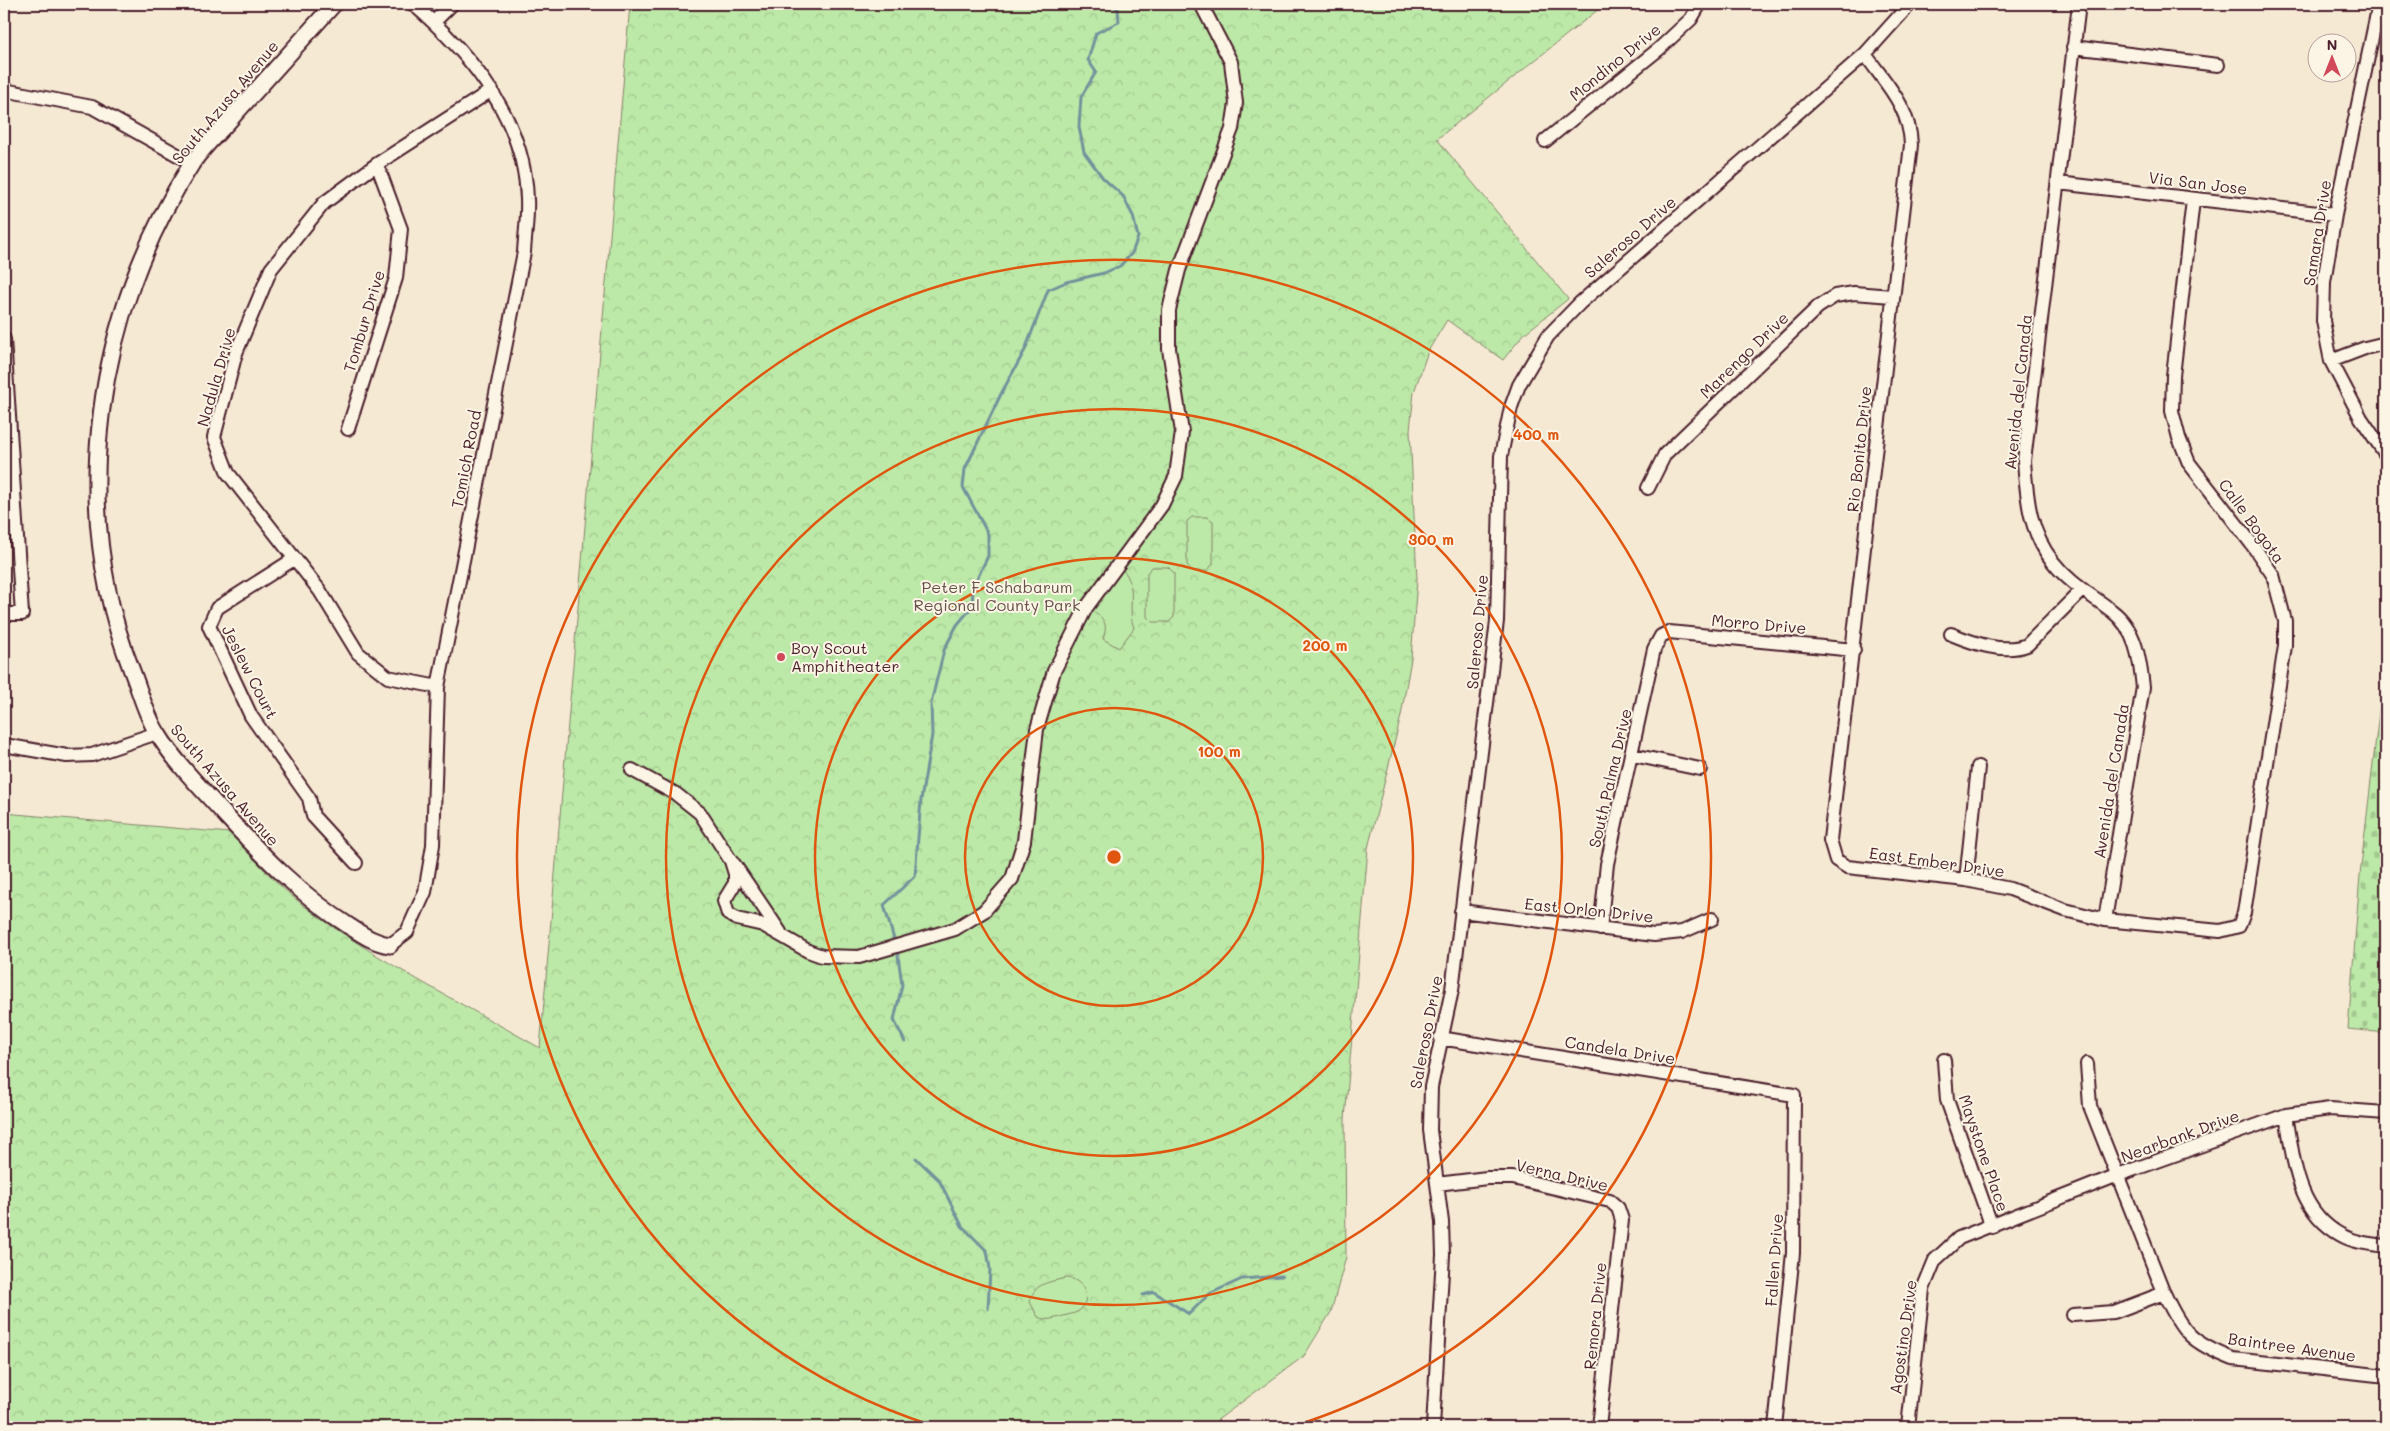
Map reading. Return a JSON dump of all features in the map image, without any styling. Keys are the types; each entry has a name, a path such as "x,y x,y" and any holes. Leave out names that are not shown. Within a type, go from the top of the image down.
{"street":[{"name":"South Azusa Avenue","path":"334,4 192,163 165,211 129,292 110,358 98,441 96,484 107,588 118,635 157,733 186,771 270,864 288,881 331,915 376,943 390,945"},
{"name":"Tomich Road","path":"390,945 398,941 407,932 425,892 432,845 438,687 524,252 527,198 518,145 492,90 434,22 413,4"},
{"path":"434,22 452,4"},
{"path":"731,861 735,879 726,896 726,910 732,917 763,925 808,951 822,956 859,957 945,933 970,920 994,901 1012,879 1024,841 1035,739 1054,671 1086,608 1162,505 1176,476 1182,432 1169,349 1169,310 1179,270 1232,130 1236,103 1231,62 1202,4"},
{"name":"Mondino Drive","path":"1545,141 1659,49 1691,20 1700,4"},
{"name":"Saleroso Drive","path":"1433,1427 1443,1254 1442,1222 1429,1111 1431,1087 1440,1038 1452,990 1497,621 1501,456 1510,407 1519,385 1548,336 1580,303 1865,54 1910,4"},
{"name":"Avenida del Canada","path":"2078,4 2024,461 2028,507 2038,538 2054,563 2082,590 2114,612 2130,632 2140,660 2143,687 2105,920"},
{"name":"Samara Drive","path":"2379,4 2382,19 2350,135 2335,215 2324,282 2324,321 2332,361 2361,418 2386,455"},
{"path":"2074,48 2218,65"},
{"name":"Rio Bonito Drive","path":"1836,860 1830,840 1854,650 1892,296 1911,145 1911,130 1906,112 1865,54"},
{"path":"4,90 92,107 192,163"},
{"name":"Nadula Drive","path":"438,687 388,677 358,653 320,591 228,474 214,437 236,353 271,269 324,203 378,164 492,90"},
{"name":"Tombur Drive","path":"348,429 396,278 401,230 378,164"},
{"name":"Via San Jose","path":"2058,183 2335,215"},
{"name":"Calle Bogota","path":"2194,200 2173,376 2172,411 2179,438 2189,463 2251,543 2272,575 2285,621 2285,646 2244,913 2239,926"},
{"name":"Marengo Drive","path":"1648,488 1665,454 1818,307 1835,296 1854,293 1892,296"},
{"path":"4,339 22,614 4,614"},
{"path":"2332,361 2365,348 2386,343"},
{"name":"Jeslew Court","path":"294,559 217,608 209,626 251,716 309,798 313,816 356,863"},
{"path":"1952,634 1977,644 2019,648 2026,645 2082,590"},
{"name":"Morro Drive","path":"1661,636 1670,632 1854,650"},
{"name":"South Palma Drive","path":"1600,929 1607,864 1633,754 1654,649 1661,636"},
{"path":"4,745 66,756 92,755 157,733"},
{"path":"1633,754 1700,769"},
{"path":"1966,880 1978,767"},
{"path":"632,770 676,794 693,806 706,822 731,861 736,865 784,938"},
{"name":"East Ember Drive","path":"1836,860 1847,867 1966,880 2010,889 2066,910 2105,920 2220,931 2239,926"},
{"name":"East Orlon Drive","path":"1461,911 1654,935 1682,932 1712,919"},
{"name":"Candela Drive","path":"1440,1038 1794,1095"},
{"name":"Maystone Place","path":"1944,1060 1947,1100 1992,1226"},
{"name":"Baintree Avenue","path":"2087,1064 2090,1106 2164,1293 2175,1317 2192,1339 2233,1359 2386,1376"},
{"name":"Fallen Drive","path":"1775,1427 1793,1253 1794,1095"},
{"name":"Nearbank Drive","path":"1992,1226 2118,1175 2286,1115 2330,1109 2386,1113"},
{"path":"2286,1115 2296,1176 2312,1210 2342,1236 2358,1242 2386,1246"},
{"name":"Verna Drive","path":"1437,1184 1488,1178 1513,1178 1610,1201 1618,1208"},
{"name":"Remora Drive","path":"1599,1427 1622,1220 1618,1208"},
{"name":"Agostino Drive","path":"1908,1427 1923,1289 1928,1273 1935,1260 1959,1238 1992,1226"},
{"path":"2073,1315 2114,1312 2164,1293"}],"green space":[{"name":"Peter F Schabarum Regional County Park","path":"630,4 1605,4 1437,139 1568,299 1524,334 1503,360 1447,320 1428,351 1414,392 1410,430 1417,580 1411,659 1401,716 1368,848 1345,1119 1346,1257 1331,1312 1304,1356 1208,1427 4,1427 4,813 230,833 283,888 331,925 389,963 540,1048"},
{"path":"1192,517 1207,517 1213,521 1213,564 1207,571 1192,571 1187,565 1187,521"},
{"path":"1152,567 1168,567 1174,573 1174,617 1169,622 1152,622 1147,617 1147,573"},
{"path":"1122,569 1130,583 1131,613 1134,628 1119,648 1103,639 1105,626 1103,619 1092,612"},
{"path":"2386,652 2386,1033 2348,1029 2360,875"},
{"path":"1066,1278 1077,1281 1081,1285 1086,1295 1083,1306 1077,1312 1054,1318 1038,1317 1030,1302 1035,1291 1043,1284"}],"waterway":[{"path":"895,943 884,905 915,876 921,800 932,735 931,703 944,650 957,625 972,607 973,587 988,556 988,534 963,487 965,469 1001,394 1025,350 1048,290 1066,282 1104,273 1120,266 1132,253 1138,237 1133,216 1123,196 1103,178 1084,152 1079,127 1081,97 1096,72 1088,60 1096,33 1119,22 1118,9 1111,4"},
{"path":"897,948 902,985 894,1020 905,1042"},
{"path":"916,1158 939,1180 962,1226 987,1251 990,1269 988,1309"},
{"path":"1143,1295 1154,1292 1189,1314 1209,1294 1242,1279 1282,1276"}],"place":[{"name":"Boy Scout Amphitheater","path":"781,657"}]}
